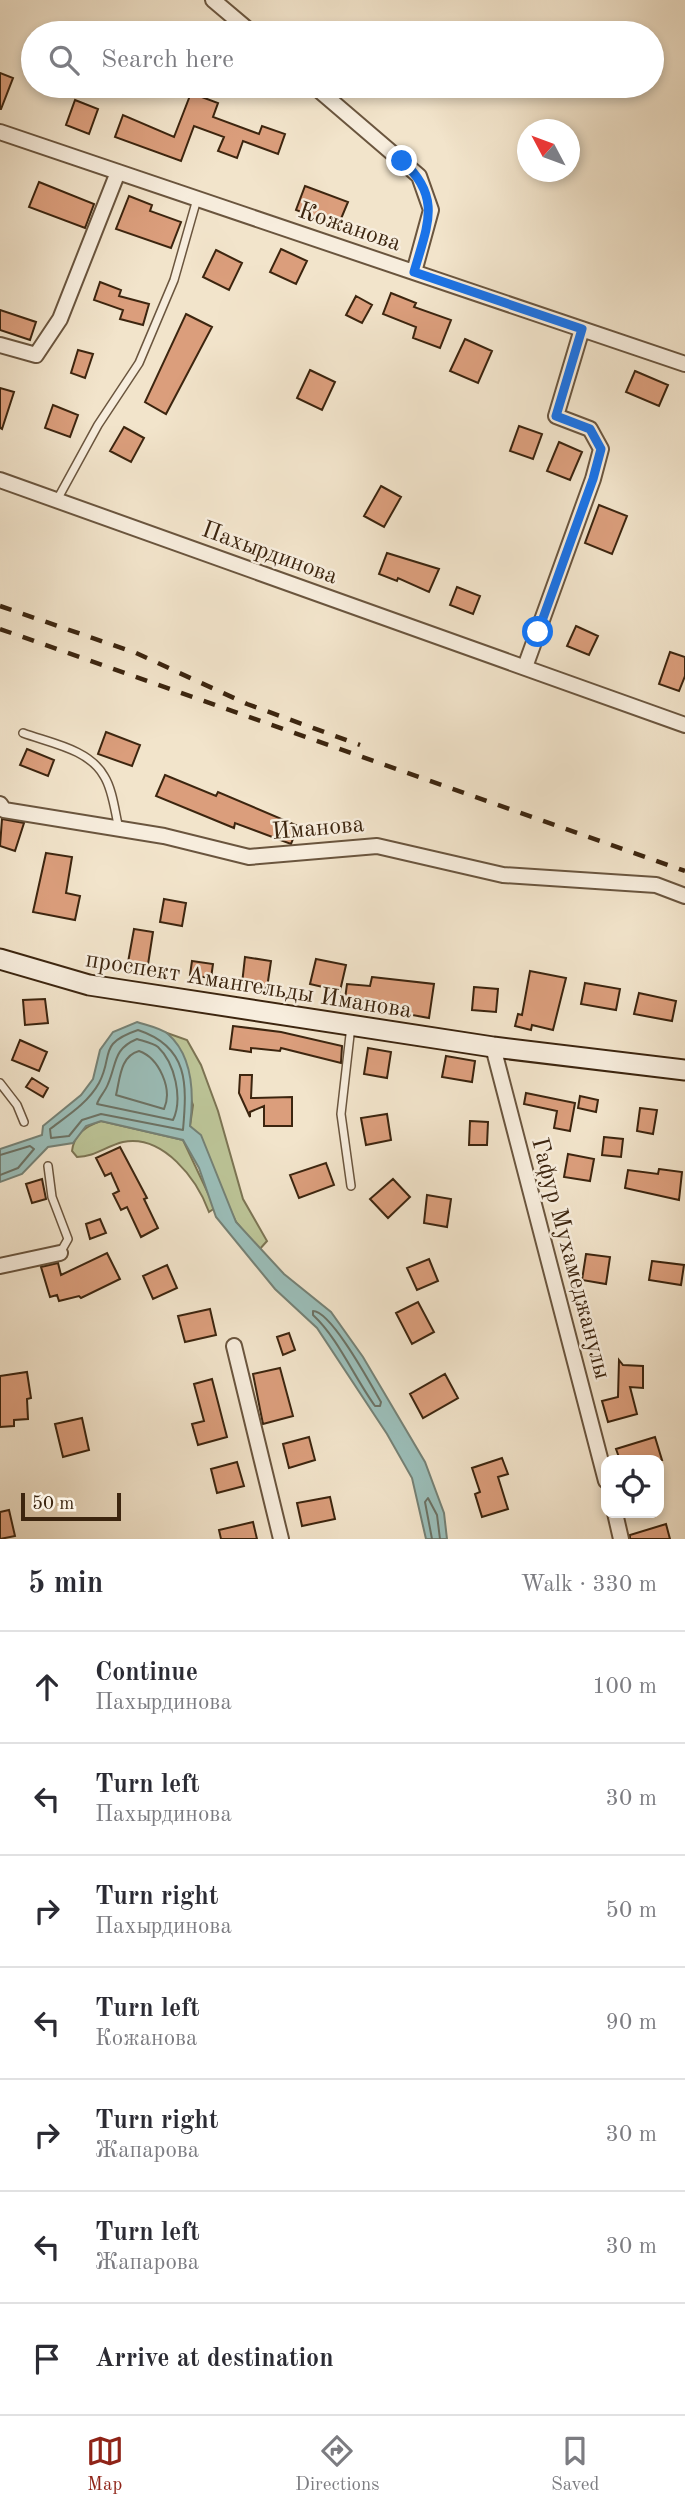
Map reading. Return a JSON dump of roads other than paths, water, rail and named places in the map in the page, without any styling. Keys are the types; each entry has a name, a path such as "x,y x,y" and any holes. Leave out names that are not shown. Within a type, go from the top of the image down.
{"main road":[{"name":"проспект Амангельды Иманова","path":"0,959 89,985 494,1047"},
{"path":"494,1047 685,1070"}],"street":[{"path":"213,0 238,21"},
{"path":"328,98 419,176 431,210 414,272"},
{"name":"Кожанова","path":"0,132 685,363"},
{"path":"0,345 36,355 45,345 60,319 118,172"},
{"path":"525,667 593,479 601,449 590,429 556,416 582,329"},
{"name":"Пахырдинова","path":"0,480 525,667 683,720"},
{"name":"Иманова","path":"0,804 4,810 164,836 249,857 377,846 503,875 656,885 685,896"},
{"name":"Гафур Мухамеджанулы","path":"494,1047 601,1462"},
{"path":"0,1266 60,1252"},
{"path":"234,1346 281,1539"},
{"path":"616,1518 621,1539"}],"lane":[{"path":"57,500 98,425 139,363 174,280 197,199"},
{"path":"23,733 81,754 93,764 105,777 119,829"},
{"path":"351,1025 341,1114 351,1186"},
{"path":"0,1083 18,1105 24,1122"},
{"path":"48,1166 52,1197 68,1239 60,1252"}],"water":[{"path":"137,1022 168,1034 183,1053 190,1077 190,1126 201,1135 236,1222 284,1274 331,1312 363,1357 425,1462 444,1513 447,1539 426,1539 412,1478 387,1434 317,1328 275,1289 216,1217 199,1168 183,1140 101,1121 86,1126 73,1143 48,1147 22,1174 0,1182 0,1149 42,1135 43,1126 81,1095 93,1079 100,1050 113,1032"}],"railway":[{"path":"0,606 136,653 247,704 360,745"},
{"path":"0,629 685,871"}]}
